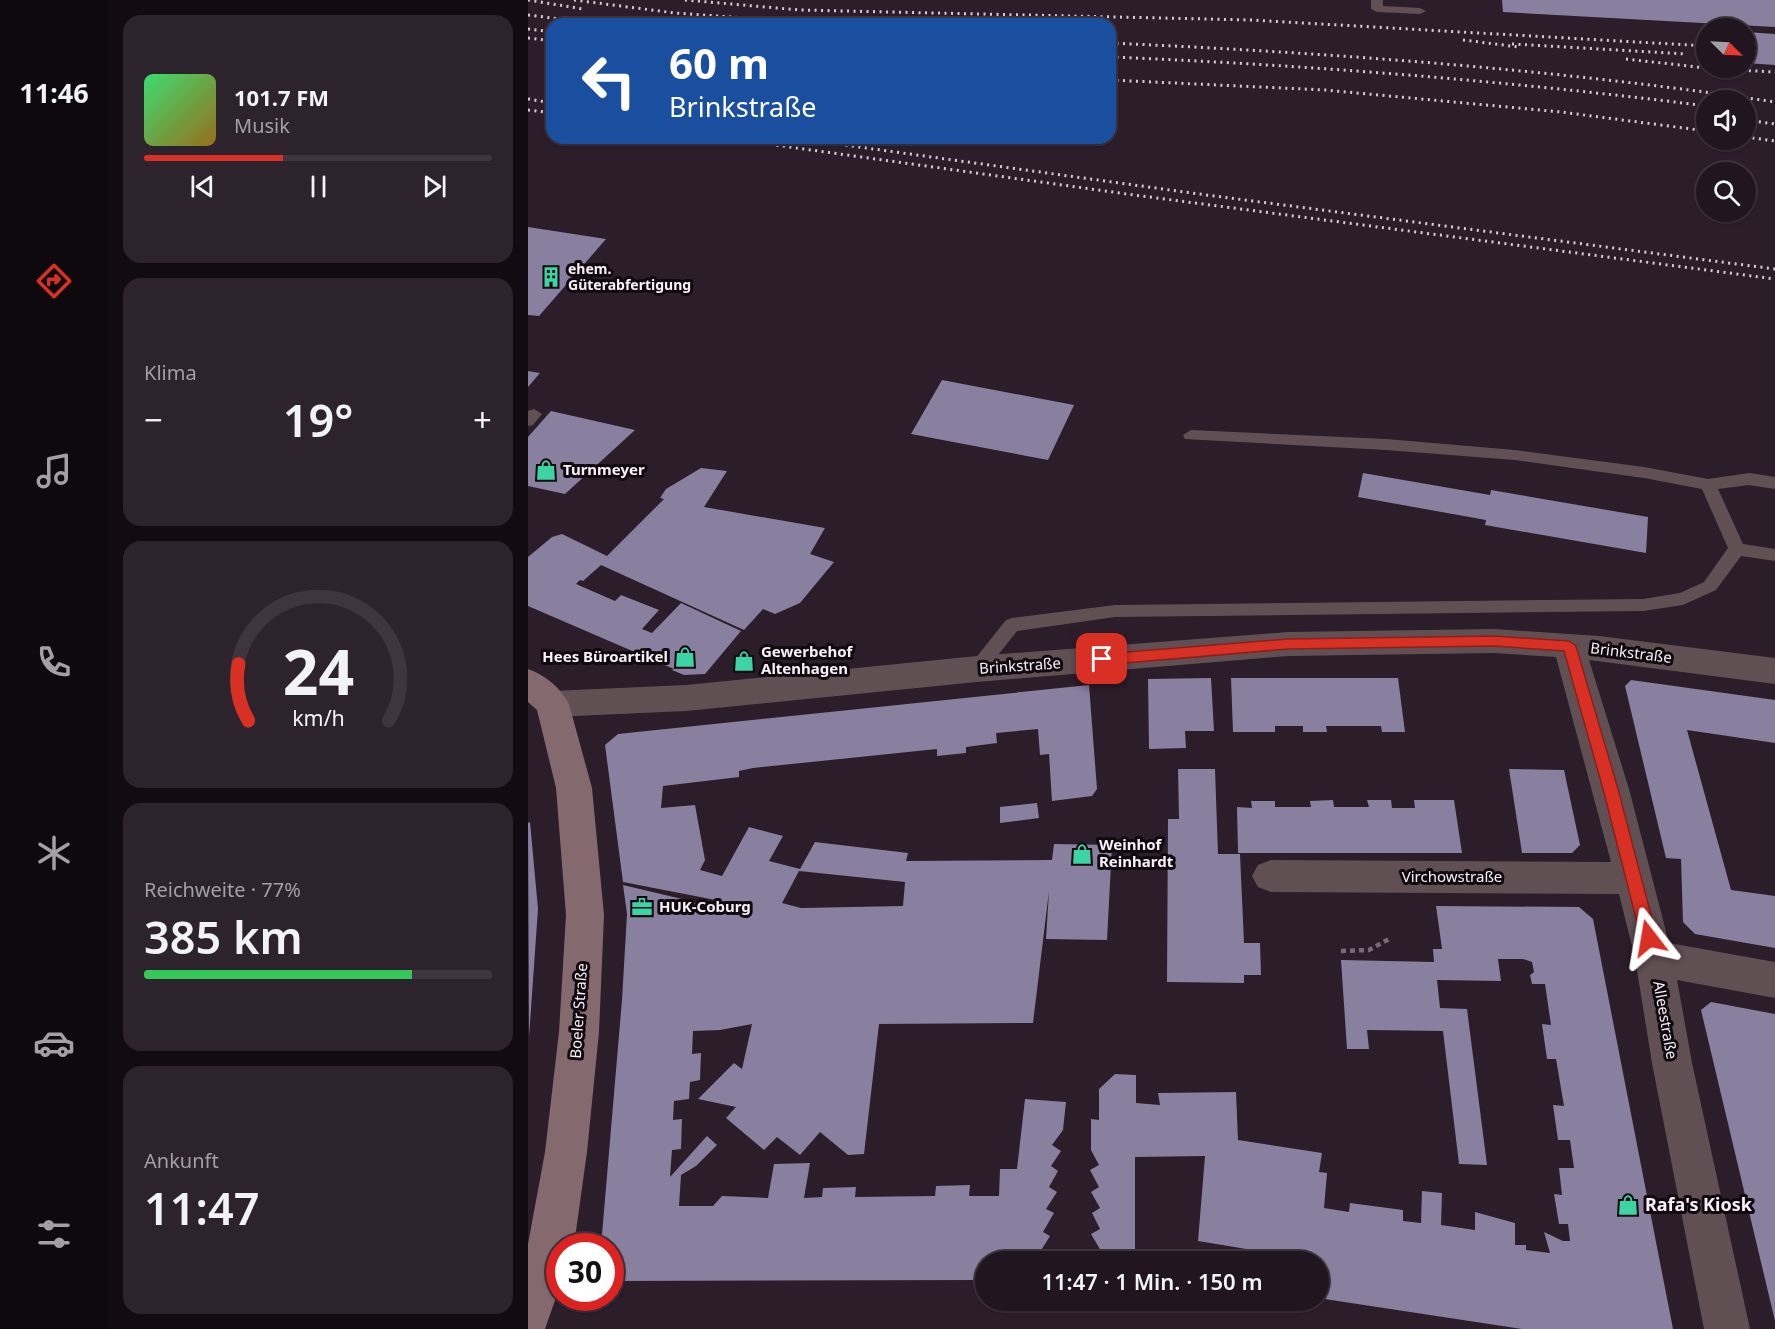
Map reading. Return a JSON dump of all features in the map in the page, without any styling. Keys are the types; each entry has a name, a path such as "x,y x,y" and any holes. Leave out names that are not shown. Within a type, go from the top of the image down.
{"street":[{"name":"Brinkstraße","path":"540,693 686,699 977,669 1288,644 1494,641 1569,646 1775,671"},
{"name":"Alleestraße","path":"1569,646 1654,958 1672,1063 1727,1329"},
{"name":"Boeler Straße","path":"528,1316 554,1231 566,1152 579,1032 584,927 574,788 540,693"},
{"name":"Virchowstraße","path":"1271,876 1634,878"},
{"path":"1654,958 1775,980"}],"lane":[{"path":"1377,0 1377,9 1420,11"},
{"path":"1191,435 1447,447 1641,471 1708,486 1749,479 1775,483"},
{"path":"1708,486 1737,549"},
{"path":"1737,549 1775,555"},
{"path":"977,669 1012,625 1115,611 1643,605 1683,599 1710,586 1737,549"}],"path":[{"path":"1341,951 1369,950 1389,939"}],"building":[{"path":"1502,0 1775,0 1775,27 1756,26 1756,18 1696,18 1696,23 1503,12"},
{"path":"1756,33 1775,34 1775,65 1756,64"},
{"name":"ehem. Güterabfertigung","path":"528,227 606,239 539,316 528,315"},
{"path":"528,371 540,373 528,387"},
{"path":"942,380 1074,405 1048,460 911,434"},
{"path":"551,411 635,430 565,494 528,486 528,437"},
{"path":"701,468 727,471 704,507 825,528 810,554 834,562 800,603 775,614 763,609 744,630 601,565 583,581 580,580 576,584 615,601 621,595 659,610 642,629 652,633 681,603 741,631 705,674 684,675 528,606 528,557 552,537 562,534 607,556 664,499 660,498 666,489"},
{"path":"1363,473 1490,495 1491,490 1648,517 1646,553 1485,525 1486,520 1358,497"},
{"path":"1211,678 1214,731 1185,731 1186,748 1149,749 1148,679"},
{"path":"1231,678 1398,678 1405,732 1382,732 1381,726 1326,726 1327,732 1303,732 1303,726 1275,726 1275,732 1233,732"},
{"path":"1631,680 1775,700 1775,743 1687,730 1731,890 1775,896 1775,948 1695,934 1683,922 1681,859 1666,858 1625,686"},
{"path":"1089,685 1097,789 1092,796 1052,801 1049,754 1040,755 1038,729 996,733 997,743 966,747 966,753 937,756 937,749 753,768 739,771 739,777 663,786 661,808 695,805 705,860 700,870 722,876 749,827 783,836 769,861 800,869 815,842 908,853 906,861 1052,860 1054,844 1112,845 1107,940 1046,939 1049,891 1033,1023 879,1024 864,1154 848,1155 820,1132 800,1155 777,1137 764,1150 726,1118 736,1107 698,1099 734,1063 742,1069 752,1024 720,1030 693,1031 692,1054 701,1053 700,1080 690,1082 689,1099 674,1101 673,1120 682,1119 681,1149 672,1150 670,1177 707,1136 717,1145 696,1166 681,1175 679,1206 713,1206 722,1196 768,1198 774,1164 810,1163 804,1198 822,1197 823,1188 856,1187 855,1197 935,1196 936,1186 970,1185 969,1196 999,1196 1000,1169 1017,1169 1025,1099 1066,1102 1063,1130 1052,1145 1061,1151 1051,1166 1058,1171 1049,1187 1057,1192 1046,1209 1054,1213 1043,1232 1050,1236 1041,1251 975,1251 975,1280 624,1281 624,1233 602,1233 622,1000 627,914 623,885 719,910 732,912 736,904 623,882 605,745 618,734","holes":["799,871 905,882 903,906 801,908 782,903"]},
{"path":"1178,769 1215,769 1218,854 1240,854 1244,943 1260,943 1261,975 1244,975 1244,983 1167,982 1168,819 1179,819"},
{"path":"1509,769 1564,770 1580,845 1572,853 1522,853"},
{"path":"1333,800 1334,807 1369,807 1367,800 1391,800 1392,808 1415,808 1414,800 1454,800 1462,853 1238,853 1237,807 1252,808 1251,801 1275,801 1275,807 1311,807 1310,801"},
{"path":"1037,803 1039,818 1000,823 1000,807"},
{"path":"530,822 538,909 529,1037 528,823"},
{"path":"1436,906 1579,907 1593,919 1673,1329 1522,1329 1329,1300 1329,1251 1259,1251 1198,1241 1205,1156 1135,1157 1135,1251 1101,1251 1091,1234 1100,1229 1092,1213 1100,1208 1091,1192 1099,1187 1090,1170 1099,1165 1091,1150 1091,1119 1099,1120 1099,1089 1115,1074 1136,1075 1136,1103 1160,1105 1158,1093 1236,1092 1238,1140 1322,1153 1319,1172 1327,1173 1324,1208 1349,1212 1350,1203 1403,1210 1403,1221 1421,1223 1422,1191 1442,1193 1441,1225 1475,1230 1475,1212 1515,1223 1515,1245 1526,1245 1526,1250 1550,1253 1544,1232 1563,1241 1570,1241 1568,1224 1559,1224 1554,1194 1562,1195 1559,1168 1574,1168 1570,1140 1558,1140 1553,1105 1564,1106 1556,1059 1547,1059 1542,1024 1551,1025 1545,984 1532,984 1530,975 1534,972 1532,962 1523,959 1498,959 1501,981 1437,980 1440,1008 1467,1009 1487,1165 1459,1164 1443,1031 1367,1030 1369,1049 1347,1049 1341,960 1434,962 1433,949 1442,949"},
{"path":"1711,1002 1775,1014 1775,1321 1701,1010"}],"railway":[{"path":"528,0 583,9"},
{"path":"574,0 675,13 745,18"},
{"path":"685,0 800,10 1251,20 1696,45"},
{"path":"528,15 552,18"},
{"path":"528,29 546,31"},
{"path":"528,38 546,40"},
{"path":"1463,40 1519,47"},
{"path":"1116,43 1360,57 1526,71 1775,102"},
{"path":"1512,44 1686,54"},
{"path":"1116,57 1409,75 1696,105"},
{"path":"1626,59 1715,69 1775,72"},
{"path":"1116,80 1325,90 1561,112 1696,130"},
{"path":"528,99 546,102"},
{"path":"528,110 546,112"},
{"path":"1756,121 1775,124"},
{"path":"1756,138 1775,141"},
{"path":"768,144 1134,195 1775,279"},
{"path":"837,144 1775,269"}],"place":[{"name":"ehem. Güterabfertigung","path":"551,277"},
{"name":"Turnmeyer","path":"546,470"},
{"name":"Hees Büroartikel","path":"685,657"},
{"name":"Gewerbehof Altenhagen","path":"744,661"},
{"name":"Weinhof Reinhardt","path":"1082,854"},
{"name":"HUK-Coburg","path":"642,907"},
{"name":"Rafa's Kiosk","path":"1628,1205"}],"route":[{"path":"1102,659 1288,644 1494,641 1569,646 1611,789 1649,938"}]}
